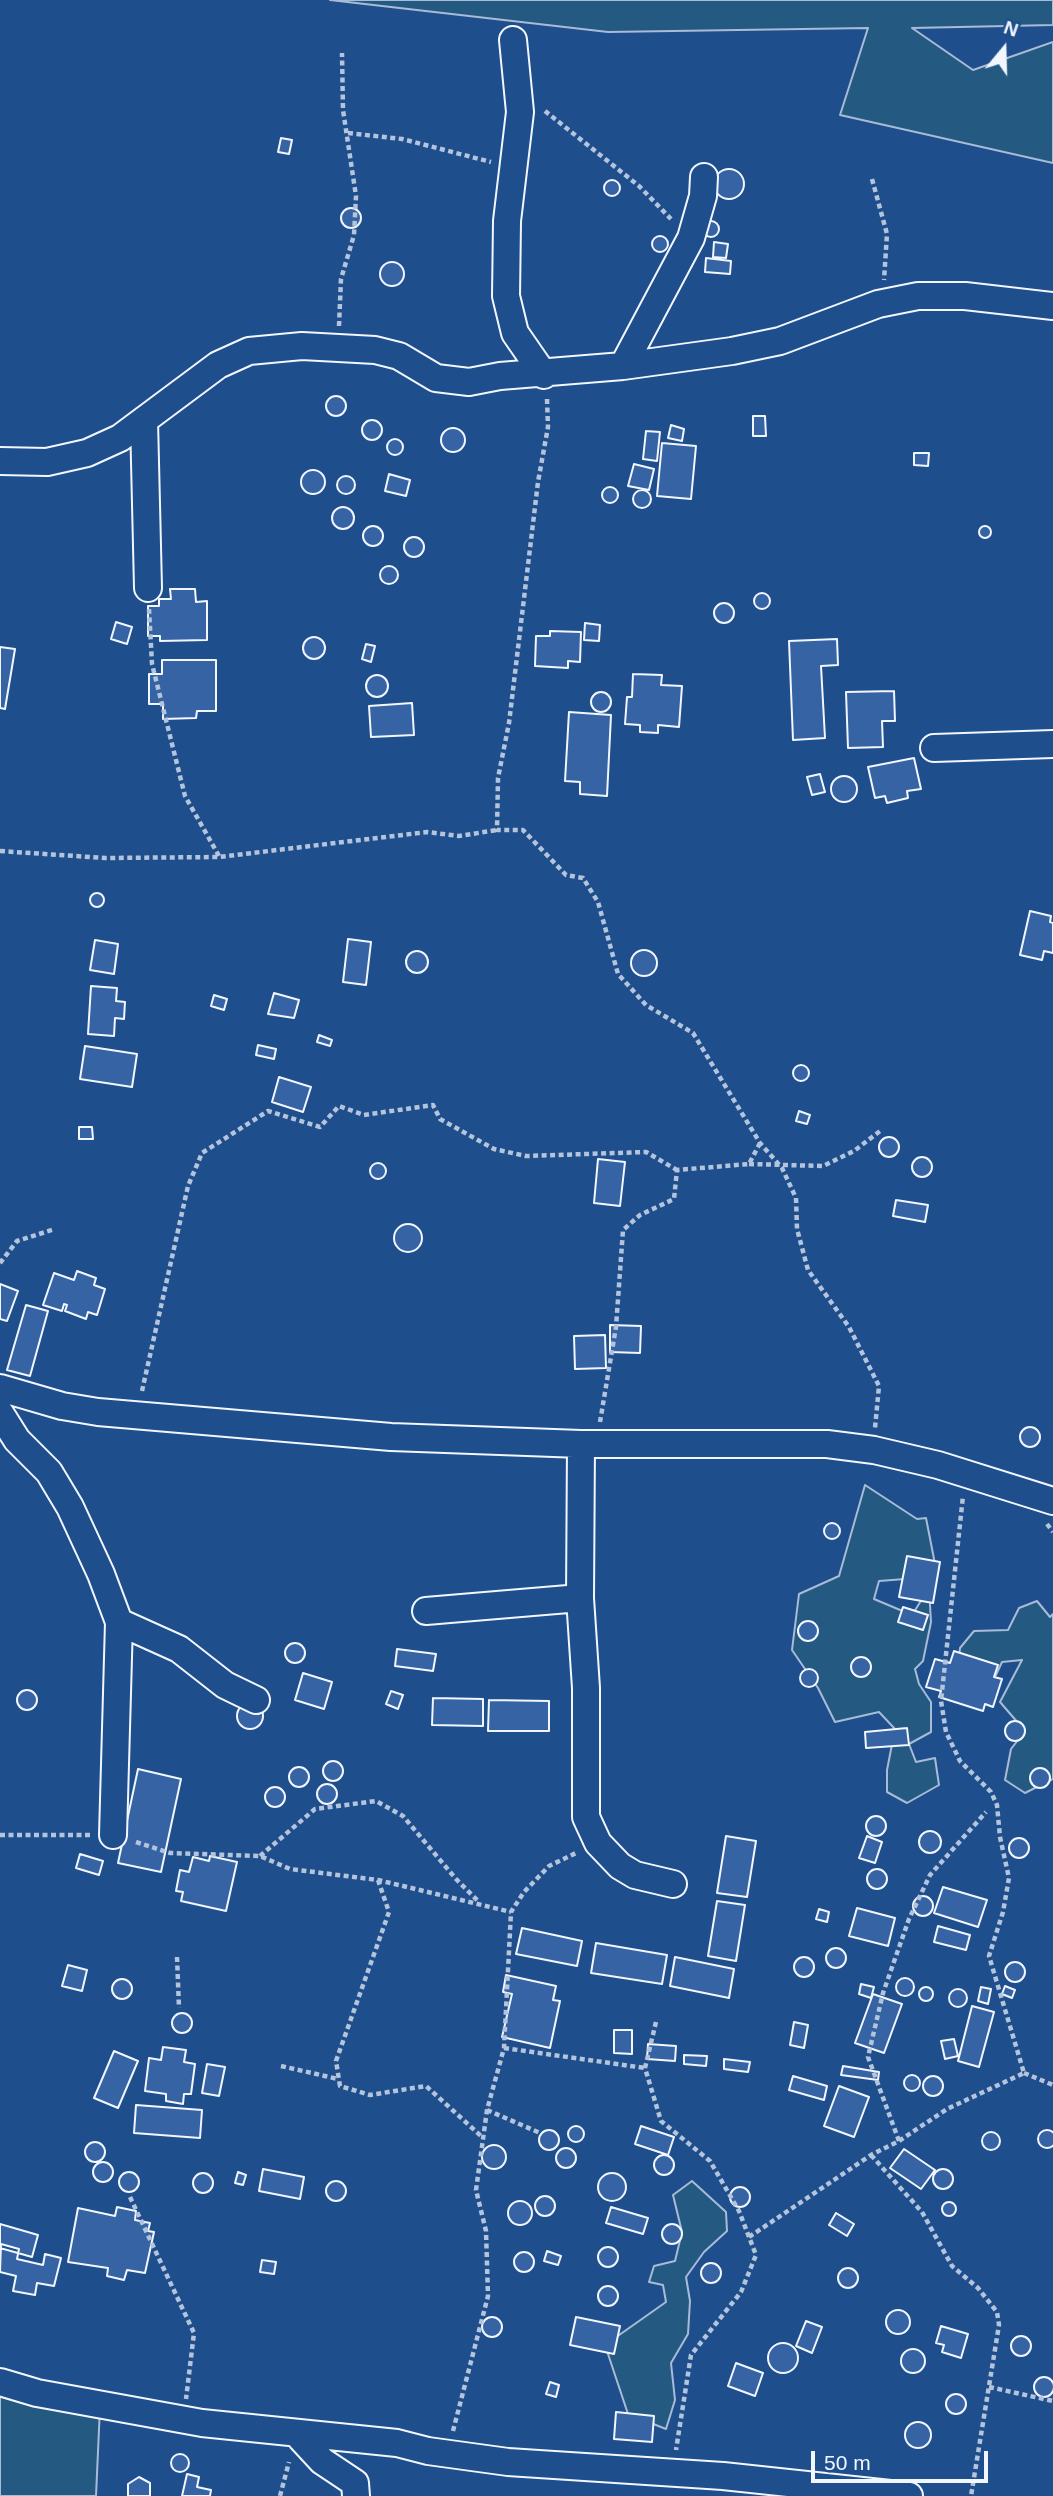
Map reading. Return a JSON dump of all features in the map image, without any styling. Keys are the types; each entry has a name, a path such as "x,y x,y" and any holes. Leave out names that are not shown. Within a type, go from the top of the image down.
{"street":[{"path":"513,40 519,133 510,178 505,281 514,333 544,374"},
{"path":"623,366 691,238 703,197 704,177"},
{"path":"0,461 24,463 64,460 120,438 218,365 234,357 276,347 386,352 448,381 469,382 500,376 623,366 780,341 878,304 936,295 1053,306"},
{"path":"500,376 514,333"},
{"path":"144,420 148,588"},
{"path":"934,748 1053,744"},
{"path":"0,1388 62,1406 136,1416 391,1437 589,1444 796,1443 874,1450 966,1474 1053,1501"},
{"path":"0,1413 18,1440 49,1472 70,1507 120,1622 113,1835"},
{"path":"589,1444 580,1598 586,1688 586,1817 598,1843 620,1867 635,1875 673,1884"},
{"path":"426,1611 580,1598"},
{"path":"120,1622 179,1649 225,1685 256,1700"},
{"path":"0,2382 37,2393 184,2419 298,2434 397,2443 428,2451 509,2462 673,2472 909,2496"},
{"path":"298,2434 323,2461 355,2483 356,2496"}],"path":[{"path":"337,348 341,279 355,222 356,196 343,110 342,53"},
{"path":"517,83 530,100 639,186 691,238"},
{"path":"348,133 402,139 490,161 510,178"},
{"path":"872,179 887,234 887,268 878,304"},
{"path":"497,830 498,778 509,723 538,482 548,427 544,374"},
{"path":"148,588 152,664 185,796 219,857"},
{"path":"0,851 105,858 219,857 427,832 459,836 497,830 523,830 566,875 583,878 598,902 618,974 646,1005 693,1032 760,1143 782,1167 796,1198 797,1229 808,1270 849,1327 879,1386 874,1450"},
{"path":"136,1416 188,1186 202,1153 268,1111 320,1127 339,1106 364,1115 433,1105 440,1119 494,1149 526,1156 646,1152 677,1170 750,1164 782,1167 823,1166 854,1151 880,1131"},
{"path":"750,1164 760,1143"},
{"path":"589,1444 616,1327 623,1230 640,1215 674,1199 677,1170"},
{"path":"0,1262 17,1241 55,1229"},
{"path":"966,1474 941,1701 946,1732 960,1761 991,1792 998,1805 1000,1837 1009,1878 1003,1912 989,1956 1024,2073"},
{"path":"260,1856 316,1809 376,1801 403,1816 479,1902"},
{"path":"899,2141 868,2057 883,1993 909,1919 930,1875 986,1812"},
{"path":"0,1835 113,1835 170,1853 260,1856 290,1869 378,1880 479,1902 511,1912"},
{"path":"448,2452 488,2296 486,2231 476,2190 487,2110 504,2048 511,1912 524,1892 549,1866 598,1843"},
{"path":"378,1880 389,1912 336,2061 340,2086 370,2095 426,2086 482,2136"},
{"path":"177,1957 179,2008"},
{"path":"656,2022 645,2068 661,2121 710,2161 739,2211 756,2255 741,2292 691,2354 673,2472"},
{"path":"504,2048 645,2068"},
{"path":"281,2066 339,2079"},
{"path":"749,2237 871,2155 899,2141 947,2109 1024,2073 1053,2085"},
{"path":"487,2110 540,2133"},
{"path":"871,2155 922,2212 952,2266 978,2288 997,2312 999,2325 971,2496"},
{"path":"131,2197 194,2333 184,2419"},
{"path":"989,2388 1053,2401"},
{"path":"280,2496 298,2434"}],"shaded area":[{"path":"330,0 1053,0 1053,25 912,28 973,70 1053,42 1053,163 840,115 868,28 608,32"},
{"path":"865,1485 917,1519 926,1518 935,1564 918,1578 879,1581 874,1599 912,1615 929,1588 931,1622 923,1661 915,1669 919,1684 931,1702 931,1732 909,1744 916,1762 935,1758 939,1785 907,1803 887,1792 887,1770 895,1729 879,1712 835,1722 818,1688 792,1650 799,1594 839,1576"},
{"path":"1037,1601 1050,1617 1053,1614 1053,1779 1025,1793 1005,1780 1011,1749 1025,1731 1000,1702 1022,1660 1002,1662 991,1686 957,1677 960,1648 974,1631 1008,1630 1019,1608"},
{"path":"692,2181 726,2212 727,2231 704,2252 686,2277 690,2301 688,2334 671,2363 675,2400 666,2429 628,2414 605,2345 666,2302 663,2285 649,2282 654,2266 675,2261 682,2232 673,2195"},
{"path":"0,2394 100,2407 96,2496 0,2496"}],"building":[{"path":"281,138 292,140 289,154 278,152"},
{"path":"729,169 735,170 743,178 743,190 735,198 729,199 723,198 715,190 714,184 715,178 723,170"},
{"path":"609,180 615,180 620,188 618,194 609,196 604,191 604,185"},
{"path":"351,208 358,211 361,218 358,225 351,228 344,225 341,218 344,211"},
{"path":"708,221 714,221 719,229 717,235 708,237 703,232 703,226"},
{"path":"657,236 663,236 668,244 666,250 657,252 652,247 652,241"},
{"path":"714,242 728,244 726,258 713,257"},
{"path":"706,258 731,261 730,274 705,272"},
{"path":"392,262 403,269 404,274 397,285 392,286 381,279 380,274 387,263"},
{"path":"336,396 343,399 346,406 343,413 336,416 329,413 326,406 329,399"},
{"path":"753,416 765,416 766,436 753,436"},
{"path":"372,420 379,423 382,430 379,437 372,440 365,437 362,430 365,423"},
{"path":"671,425 684,429 682,441 668,438"},
{"path":"453,428 462,431 465,440 462,449 453,452 444,449 441,440 444,431"},
{"path":"646,431 660,432 657,461 643,459"},
{"path":"395,439 401,441 401,453 395,455 389,453 387,447 389,441"},
{"path":"662,443 696,446 691,499 657,496"},
{"path":"914,453 929,453 928,466 914,465"},
{"path":"634,464 654,469 649,490 628,486"},
{"path":"313,470 321,474 325,482 321,490 313,494 305,490 301,482 305,474"},
{"path":"389,474 410,480 406,496 385,491"},
{"path":"342,476 350,476 355,485 353,492 342,494 337,489 337,481"},
{"path":"610,487 616,489 616,501 610,503 604,501 602,495 604,489"},
{"path":"642,490 648,493 651,499 648,505 642,508 636,505 633,499 636,493"},
{"path":"343,507 351,510 354,518 351,526 343,529 335,526 332,518 335,510"},
{"path":"373,526 380,529 383,536 380,543 373,546 366,543 363,536 366,529"},
{"path":"985,526 991,532 985,538 979,532"},
{"path":"410,537 418,537 424,547 418,557 410,557 404,551 404,543"},
{"path":"385,566 393,566 398,575 396,582 385,584 380,579 380,571"},
{"path":"170,589 195,589 196,602 207,601 207,640 160,641 160,636 148,636 148,606 159,606 159,599 171,599"},
{"path":"762,593 768,595 768,607 762,609 756,607 754,601 756,595"},
{"path":"724,603 731,606 734,613 731,620 724,623 717,620 714,613 717,606"},
{"path":"116,622 132,627 127,644 111,639"},
{"path":"585,623 600,625 599,641 584,640"},
{"path":"550,631 581,632 580,662 568,661 568,668 535,666 536,636 550,636"},
{"path":"314,637 322,640 325,648 322,656 314,659 306,656 303,648 306,640"},
{"path":"837,639 838,665 821,666 825,738 793,740 789,641"},
{"path":"366,644 375,646 371,662 362,659"},
{"path":"0,647 15,649 5,709 0,708"},
{"path":"162,660 216,660 216,711 197,711 196,718 163,719 163,704 149,704 149,674 162,674"},
{"path":"633,674 662,675 661,685 682,686 679,727 658,725 658,733 640,732 640,725 625,724 627,697 632,697"},
{"path":"377,675 385,678 388,686 385,694 377,697 369,694 366,686 369,678"},
{"path":"894,691 895,721 882,721 883,747 848,748 846,692"},
{"path":"597,692 605,692 611,702 605,712 597,712 591,706 591,698"},
{"path":"412,703 414,735 371,737 369,706"},
{"path":"569,712 611,715 607,796 580,794 580,782 565,781"},
{"path":"914,758 921,789 907,791 908,798 887,803 885,796 875,798 868,767"},
{"path":"820,774 825,792 812,795 807,777"},
{"path":"844,776 853,780 857,789 853,798 844,802 835,798 831,789 835,780"},
{"path":"97,893 102,895 102,905 97,907 92,905 90,900 92,895"},
{"path":"1030,911 1051,916 1050,922 1053,923 1053,953 1044,951 1042,960 1020,955"},
{"path":"348,939 371,942 366,985 343,982"},
{"path":"95,940 118,944 114,974 90,970"},
{"path":"644,950 653,954 657,963 653,972 644,976 635,972 631,963 635,954"},
{"path":"417,951 425,954 428,962 425,970 417,973 409,970 406,962 409,954"},
{"path":"91,986 117,988 116,1001 125,1002 124,1019 115,1018 114,1036 88,1034"},
{"path":"274,993 299,1000 294,1018 268,1014"},
{"path":"214,995 227,999 224,1010 211,1006"},
{"path":"319,1035 332,1040 330,1046 317,1042"},
{"path":"258,1045 276,1049 274,1059 256,1055"},
{"path":"85,1046 137,1054 132,1087 80,1079"},
{"path":"801,1065 807,1067 807,1079 801,1081 795,1079 793,1073 795,1067"},
{"path":"279,1077 311,1087 303,1112 272,1102"},
{"path":"799,1111 810,1115 807,1124 796,1121"},
{"path":"79,1127 92,1127 93,1139 79,1139"},
{"path":"889,1137 896,1140 899,1147 896,1154 889,1157 882,1154 879,1147 882,1140"},
{"path":"922,1157 929,1160 932,1167 929,1174 922,1177 915,1174 912,1167 915,1160"},
{"path":"598,1159 625,1162 620,1206 594,1203"},
{"path":"378,1163 384,1165 384,1177 378,1179 372,1177 370,1171 372,1165"},
{"path":"896,1200 928,1205 925,1222 893,1216"},
{"path":"408,1224 418,1228 422,1238 418,1248 408,1252 398,1248 394,1238 398,1228"},
{"path":"77,1271 96,1278 94,1285 105,1289 97,1315 88,1312 86,1319 65,1311 67,1305 64,1304 62,1311 43,1305 54,1273 74,1280"},
{"path":"0,1284 18,1291 7,1321 0,1319"},
{"path":"26,1305 48,1311 30,1376 7,1370"},
{"path":"610,1325 641,1326 640,1353 610,1352"},
{"path":"605,1335 606,1368 575,1369 574,1336"},
{"path":"1026,1427 1034,1427 1040,1437 1034,1447 1026,1447 1020,1441 1020,1433"},
{"path":"832,1523 838,1525 838,1537 832,1539 826,1537 824,1531 826,1525"},
{"path":"907,1556 940,1562 933,1603 899,1597"},
{"path":"903,1607 928,1615 923,1630 898,1622"},
{"path":"808,1621 815,1624 818,1631 815,1638 808,1641 801,1638 798,1631 801,1624"},
{"path":"295,1643 302,1646 305,1653 302,1660 295,1663 288,1660 285,1653 288,1646"},
{"path":"397,1649 436,1654 433,1671 395,1666"},
{"path":"954,1651 998,1665 994,1677 1002,1679 993,1707 985,1704 983,1711 939,1697 941,1691 926,1687 935,1659 950,1663"},
{"path":"857,1657 865,1657 871,1667 865,1677 857,1677 851,1671 851,1663"},
{"path":"805,1669 813,1669 818,1678 816,1685 805,1687 800,1682 800,1674"},
{"path":"303,1673 332,1682 324,1709 295,1700"},
{"path":"27,1690 34,1693 37,1700 34,1707 27,1710 20,1707 17,1700 20,1693"},
{"path":"391,1691 403,1695 398,1709 386,1704"},
{"path":"433,1698 483,1699 483,1726 432,1725"},
{"path":"489,1700 549,1701 549,1731 488,1731"},
{"path":"250,1703 259,1707 263,1716 259,1725 250,1729 241,1725 237,1716 241,1707"},
{"path":"1015,1721 1022,1724 1025,1731 1022,1738 1015,1741 1008,1738 1005,1731 1008,1724"},
{"path":"907,1728 909,1745 866,1748 865,1732"},
{"path":"333,1761 340,1764 343,1771 340,1778 333,1781 326,1778 323,1771 326,1764"},
{"path":"299,1767 306,1770 309,1777 306,1784 299,1787 292,1784 289,1777 292,1770"},
{"path":"1040,1768 1047,1771 1050,1778 1047,1785 1040,1788 1033,1785 1030,1778 1033,1771"},
{"path":"138,1769 181,1779 161,1872 118,1863"},
{"path":"327,1784 334,1787 337,1794 334,1801 327,1804 320,1801 317,1794 320,1787"},
{"path":"275,1787 282,1790 285,1797 282,1804 275,1807 268,1804 265,1797 268,1790"},
{"path":"876,1816 883,1819 886,1826 883,1833 876,1836 869,1833 866,1826 869,1819"},
{"path":"930,1831 938,1834 941,1842 938,1850 930,1853 922,1850 919,1842 922,1834"},
{"path":"726,1836 756,1841 747,1897 717,1893"},
{"path":"867,1836 882,1842 875,1863 859,1858"},
{"path":"1019,1838 1026,1841 1029,1848 1026,1855 1019,1858 1012,1855 1009,1848 1012,1841"},
{"path":"80,1854 103,1861 99,1875 76,1868"},
{"path":"210,1856 237,1862 226,1911 181,1901 183,1892 176,1891 180,1870 189,1872 193,1857 209,1861"},
{"path":"877,1869 884,1872 887,1879 884,1886 877,1889 870,1886 867,1879 870,1872"},
{"path":"943,1887 987,1900 978,1927 934,1913"},
{"path":"923,1896 930,1899 933,1906 930,1913 923,1916 916,1913 913,1906 916,1899"},
{"path":"717,1901 745,1905 736,1961 708,1956"},
{"path":"857,1908 895,1918 888,1946 849,1936"},
{"path":"819,1909 829,1912 827,1922 816,1919"},
{"path":"938,1926 970,1935 966,1950 934,1942"},
{"path":"522,1928 582,1941 577,1966 516,1954"},
{"path":"596,1943 667,1955 662,1984 591,1973"},
{"path":"836,1948 843,1951 846,1958 843,1965 836,1968 829,1965 826,1958 829,1951"},
{"path":"675,1957 734,1969 729,1998 670,1986"},
{"path":"804,1957 811,1960 814,1967 811,1974 804,1977 797,1974 794,1967 797,1960"},
{"path":"1015,1962 1022,1965 1025,1972 1022,1979 1015,1982 1008,1979 1005,1972 1008,1965"},
{"path":"68,1965 87,1970 82,1991 62,1986"},
{"path":"506,1975 556,1986 553,2000 560,2001 550,2048 502,2037 512,1994 503,1992"},
{"path":"905,1978 913,1983 914,1987 909,1995 905,1996 897,1991 896,1987 901,1979"},
{"path":"122,1979 129,1982 132,1989 129,1996 122,1999 115,1996 112,1989 115,1982"},
{"path":"861,1984 874,1987 871,1998 859,1994"},
{"path":"1005,1986 1015,1990 1012,1998 1002,1994"},
{"path":"923,1987 929,1987 933,1994 929,2001 923,2001 919,1997 919,1991"},
{"path":"981,1987 991,1989 988,2004 978,2001"},
{"path":"954,1989 962,1989 967,1998 965,2005 954,2007 949,2002 949,1994"},
{"path":"873,1994 902,2004 884,2053 855,2043"},
{"path":"972,2006 994,2012 979,2067 958,2061"},
{"path":"182,2013 189,2016 192,2023 189,2030 182,2033 175,2030 172,2023 175,2016"},
{"path":"794,2022 808,2025 804,2048 790,2045"},
{"path":"614,2030 632,2030 632,2054 614,2053"},
{"path":"954,2039 958,2056 945,2059 941,2041"},
{"path":"648,2044 676,2046 675,2061 647,2059"},
{"path":"163,2047 186,2050 184,2062 195,2064 191,2094 184,2094 183,2104 166,2101 166,2094 145,2091 149,2058 161,2060"},
{"path":"114,2051 138,2061 118,2108 94,2098"},
{"path":"684,2055 707,2056 706,2066 684,2064"},
{"path":"724,2059 750,2062 748,2072 724,2069"},
{"path":"207,2064 225,2067 219,2096 202,2093"},
{"path":"843,2066 879,2072 878,2080 841,2075"},
{"path":"909,2075 915,2075 920,2083 918,2089 909,2091 904,2086 904,2080"},
{"path":"793,2076 827,2086 824,2100 789,2090"},
{"path":"933,2076 940,2079 943,2086 940,2093 933,2096 926,2093 923,2086 926,2079"},
{"path":"839,2086 869,2097 854,2137 824,2126"},
{"path":"136,2105 202,2110 200,2138 134,2133"},
{"path":"573,2126 579,2126 584,2134 582,2140 573,2142 568,2137 568,2131"},
{"path":"641,2126 674,2137 668,2155 635,2144"},
{"path":"549,2130 556,2133 559,2140 556,2147 549,2150 542,2147 539,2140 542,2133"},
{"path":"1047,2130 1053,2133 1056,2139 1053,2145 1047,2148 1041,2145 1038,2139 1041,2133"},
{"path":"991,2132 997,2135 1000,2141 997,2147 991,2150 985,2147 982,2141 985,2135"},
{"path":"95,2142 102,2145 105,2152 102,2159 95,2162 88,2159 85,2152 88,2145"},
{"path":"494,2145 503,2148 506,2157 503,2166 494,2169 485,2166 482,2157 485,2148"},
{"path":"566,2148 573,2151 576,2158 573,2165 566,2168 559,2165 556,2158 559,2151"},
{"path":"904,2149 935,2170 921,2189 890,2168"},
{"path":"664,2155 671,2158 674,2165 671,2172 664,2175 657,2172 654,2165 657,2158"},
{"path":"103,2162 110,2165 113,2172 110,2179 103,2182 96,2179 93,2172 96,2165"},
{"path":"263,2169 304,2177 300,2199 259,2191"},
{"path":"943,2169 950,2172 953,2179 950,2186 943,2189 936,2186 933,2179 936,2172"},
{"path":"129,2172 136,2175 139,2182 136,2189 129,2192 122,2189 119,2182 122,2175"},
{"path":"238,2172 246,2175 243,2185 235,2183"},
{"path":"203,2173 210,2176 213,2183 210,2190 203,2193 196,2190 193,2183 196,2176"},
{"path":"612,2173 622,2177 626,2187 622,2197 612,2201 602,2197 598,2187 602,2177"},
{"path":"336,2181 343,2184 346,2191 343,2198 336,2201 329,2198 326,2191 329,2184"},
{"path":"740,2187 747,2190 750,2197 747,2204 740,2207 733,2204 730,2197 733,2190"},
{"path":"545,2196 552,2199 555,2206 552,2213 545,2216 538,2213 535,2206 538,2199"},
{"path":"520,2201 531,2208 532,2213 525,2224 520,2225 509,2218 508,2213 515,2202"},
{"path":"946,2202 952,2202 956,2209 952,2216 946,2216 942,2212 942,2206"},
{"path":"117,2207 136,2211 135,2220 150,2223 148,2231 154,2232 145,2273 127,2270 124,2280 107,2276 108,2268 68,2262 78,2208 115,2216"},
{"path":"611,2207 648,2218 643,2234 606,2223"},
{"path":"836,2213 854,2224 847,2236 829,2225"},
{"path":"0,2224 38,2235 32,2257 0,2248"},
{"path":"672,2224 679,2227 682,2234 679,2241 672,2244 665,2241 662,2234 665,2227"},
{"path":"1,2244 19,2249 17,2259 43,2265 45,2254 61,2258 54,2286 37,2283 35,2295 13,2291 16,2276 0,2272"},
{"path":"608,2247 615,2250 618,2257 615,2264 608,2267 601,2264 598,2257 601,2250"},
{"path":"547,2251 561,2256 558,2265 544,2261"},
{"path":"524,2252 531,2255 534,2262 531,2269 524,2272 517,2269 514,2262 517,2255"},
{"path":"262,2260 276,2262 274,2274 260,2272"},
{"path":"711,2263 718,2266 721,2273 718,2280 711,2283 704,2280 701,2273 704,2266"},
{"path":"848,2268 855,2271 858,2278 855,2285 848,2288 841,2285 838,2278 841,2271"},
{"path":"608,2286 615,2289 618,2296 615,2303 608,2306 601,2303 598,2296 601,2289"},
{"path":"898,2310 907,2313 910,2322 907,2331 898,2334 889,2331 886,2322 889,2313"},
{"path":"492,2317 499,2320 502,2327 499,2334 492,2337 485,2334 482,2327 485,2320"},
{"path":"576,2317 620,2326 614,2354 570,2345"},
{"path":"806,2321 822,2327 812,2353 796,2346"},
{"path":"941,2326 968,2334 961,2358 942,2352 944,2345 936,2343"},
{"path":"1021,2336 1028,2339 1031,2346 1028,2353 1021,2356 1014,2353 1011,2346 1014,2339"},
{"path":"783,2343 794,2347 798,2358 794,2369 783,2373 772,2369 768,2358 772,2347"},
{"path":"913,2349 922,2352 925,2361 922,2370 913,2373 904,2370 901,2361 904,2352"},
{"path":"736,2363 763,2373 755,2396 728,2386"},
{"path":"1044,2377 1051,2380 1054,2387 1051,2394 1044,2397 1037,2394 1034,2387 1037,2380"},
{"path":"550,2382 559,2385 556,2397 546,2394"},
{"path":"956,2394 963,2397 966,2404 963,2411 956,2414 949,2411 946,2404 949,2397"},
{"path":"616,2412 654,2416 652,2442 614,2439"},
{"path":"918,2422 927,2426 931,2435 927,2444 918,2448 909,2444 905,2435 909,2426"},
{"path":"180,2454 186,2457 189,2463 186,2469 180,2472 174,2469 171,2463 174,2457"},
{"path":"187,2474 199,2477 197,2487 211,2490 210,2496 182,2496"},
{"path":"139,2477 150,2483 150,2496 128,2496 128,2484"}]}
